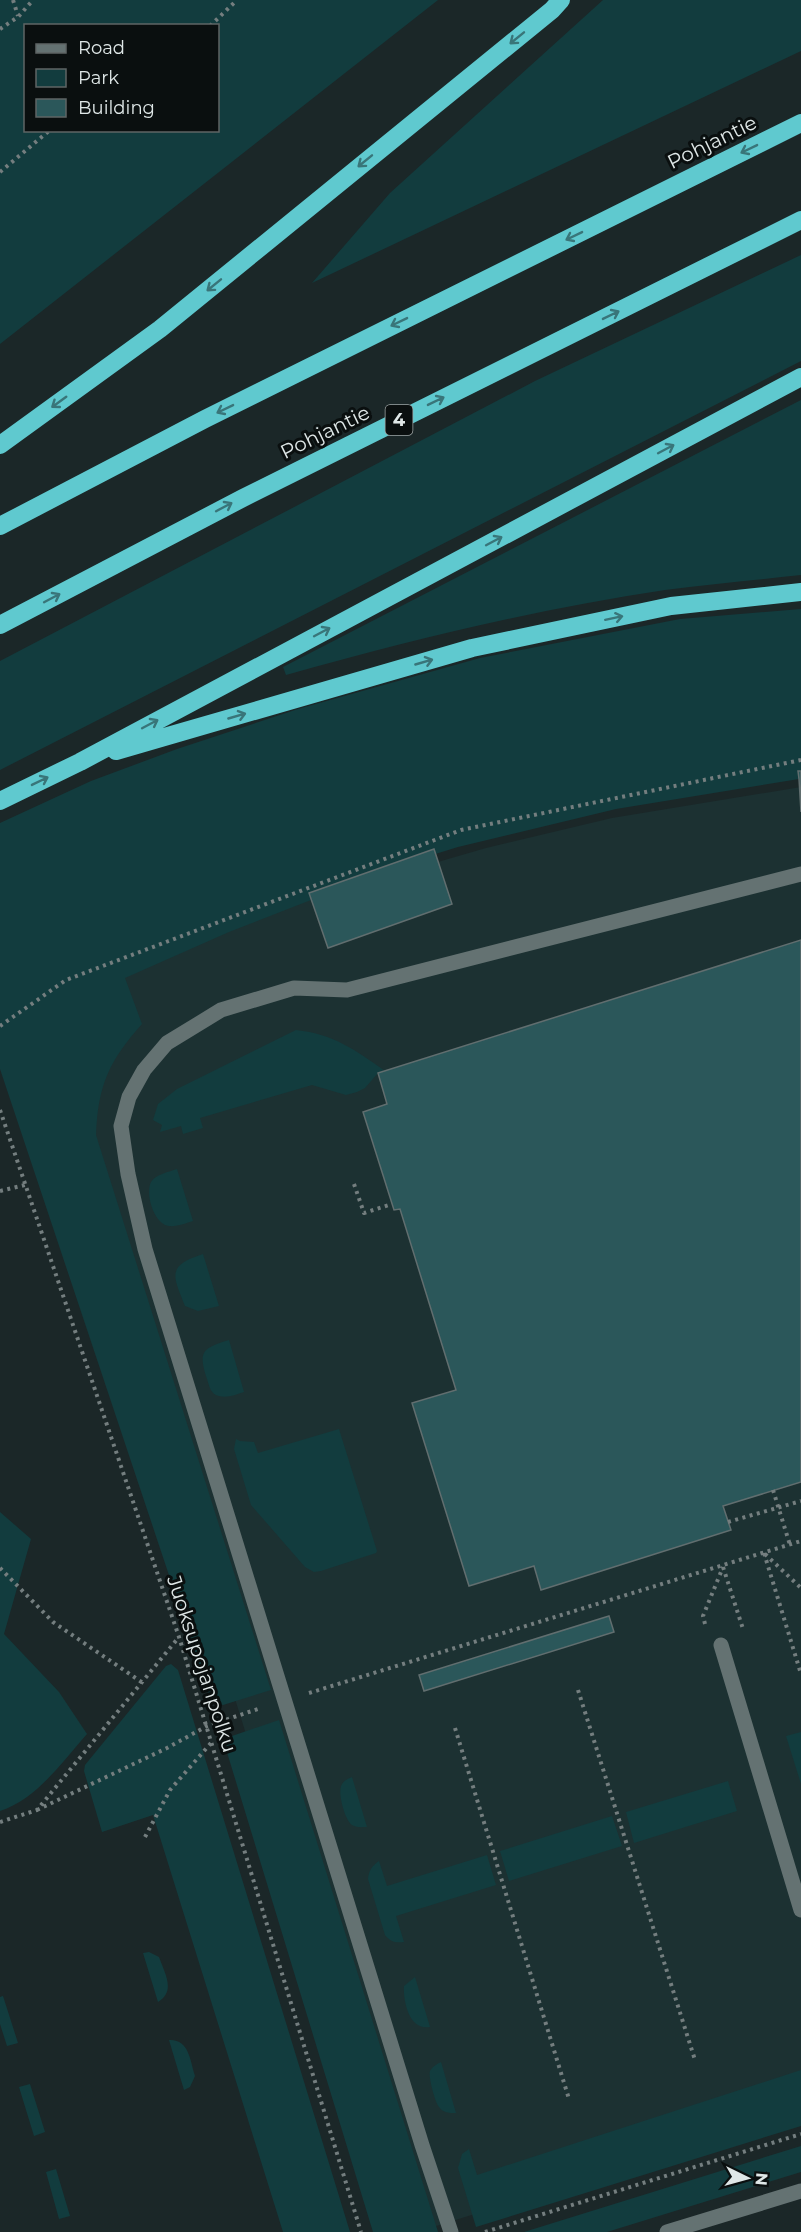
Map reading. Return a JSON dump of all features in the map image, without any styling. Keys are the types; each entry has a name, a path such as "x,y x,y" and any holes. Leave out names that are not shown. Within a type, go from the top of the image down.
{"highway":[{"path":"0,445 160,329 552,10 561,0"},
{"name":"Pohjantie","path":"0,526 205,418 801,123"},
{"name":"Pohjantie","path":"0,625 243,498 801,220"},
{"path":"0,801 80,762 801,377"},
{"path":"80,762 472,648 671,606 801,592"}],"street":[{"path":"451,2232 422,2145 145,1249 130,1184 121,1126 129,1097 144,1070 167,1043 221,1010 294,988 347,990 801,874"},
{"path":"721,1645 801,1910"},
{"path":"667,2232 801,2191"}],"path":[{"path":"12,0 18,17"},
{"path":"0,28 18,17 33,0"},
{"path":"212,24 237,0"},
{"path":"0,172 48,132"},
{"path":"0,1026 66,980 461,830 801,760"},
{"name":"Juoksupojanpolku","path":"0,1110 179,1637 361,2232"},
{"path":"354,1184 364,1213 392,1204"},
{"path":"0,1191 24,1185"},
{"path":"773,1490 790,1545"},
{"path":"728,1522 801,1501"},
{"path":"0,1822 37,1810 167,1748 207,1726 801,1541"},
{"path":"764,1553 801,1588"},
{"path":"764,1553 801,1674"},
{"path":"706,1626 703,1616 723,1567"},
{"path":"0,1568 53,1622 143,1683"},
{"path":"37,1810 179,1637"},
{"path":"578,1690 695,2060"},
{"path":"454,1728 569,2099"},
{"path":"145,1837 170,1790 211,1742"},
{"path":"484,2232 801,2134"}],"shaded area":[{"path":"801,787 801,2112 417,2232 401,2232 236,1702 30,1019 276,909 486,848 612,818"}],"green space":[{"path":"0,0 438,0 0,344"},
{"path":"603,0 801,0 801,51 312,283 390,193"},
{"path":"801,255 801,361 0,770 0,661 535,381"},
{"path":"801,400 801,575 665,590 569,606 427,638 286,675 283,667"},
{"path":"801,609 801,771 798,771 799,779 616,809 458,847 309,893 311,900 229,932 125,978 142,1024 121,1050 107,1075 99,1102 96,1135 271,1690 223,1705 216,1703 210,1698 0,1069 0,823 91,781 177,749 298,709 480,658 680,619"},
{"path":"296,1030 333,1039 385,1071 378,1073 365,1088 346,1095 312,1085 200,1118 203,1128 183,1134 181,1126 160,1132 162,1125 153,1120 158,1104 177,1089"},
{"path":"177,1169 193,1221 169,1226 159,1220 155,1214 150,1201 149,1187 156,1177"},
{"path":"203,1254 219,1306 198,1311 185,1306 176,1273 183,1263"},
{"path":"229,1340 244,1392 223,1397 214,1394 211,1390 204,1370 203,1357 204,1352 208,1349"},
{"path":"339,1429 377,1551 314,1572 305,1567 251,1505 234,1449 236,1439 254,1442 258,1453"},
{"path":"0,1512 31,1539 4,1634 59,1692 87,1734 37,1789 26,1798 0,1811"},
{"path":"171,1664 178,1670 350,2232 283,2232 153,1815 102,1832 84,1771 85,1765 166,1666"},
{"path":"279,1720 438,2232 373,2232 226,1749 228,1740 232,1736"},
{"path":"801,1732 801,1784 786,1736"},
{"path":"352,1777 367,1827 352,1825 343,1807 340,1795 341,1786 345,1780"},
{"path":"728,1781 737,1811 634,1843 626,1812"},
{"path":"612,1816 622,1846 509,1881 500,1851"},
{"path":"487,1855 496,1885 396,1916 404,1942 393,1942 385,1935 368,1879 370,1871 379,1861 387,1886"},
{"path":"149,1952 159,1957 168,1982 167,1993 158,2002 143,1953"},
{"path":"415,1977 430,2027 423,2027 412,2020 406,2007 404,1986"},
{"path":"3,1996 18,2043 7,2046 0,2024 0,1997"},
{"path":"169,2040 181,2043 190,2057 195,2076 190,2087 184,2090"},
{"path":"441,2062 456,2113 441,2109 434,2095 430,2071"},
{"path":"801,2070 801,2126 476,2227 458,2168 462,2154 469,2149 477,2175"},
{"path":"30,2084 45,2132 34,2136 19,2087"},
{"path":"801,2146 801,2172 607,2232 524,2232"},
{"path":"56,2169 70,2216 59,2219 46,2172"}],"building":[{"path":"798,771 801,771 801,812 799,779"},
{"path":"434,849 452,904 328,948 309,893"},
{"path":"801,940 801,1482 723,1506 731,1530 541,1590 534,1566 469,1586 412,1403 456,1390 400,1209 394,1210 363,1112 387,1104 378,1073"},
{"path":"609,1616 614,1632 424,1691 419,1675"}]}
